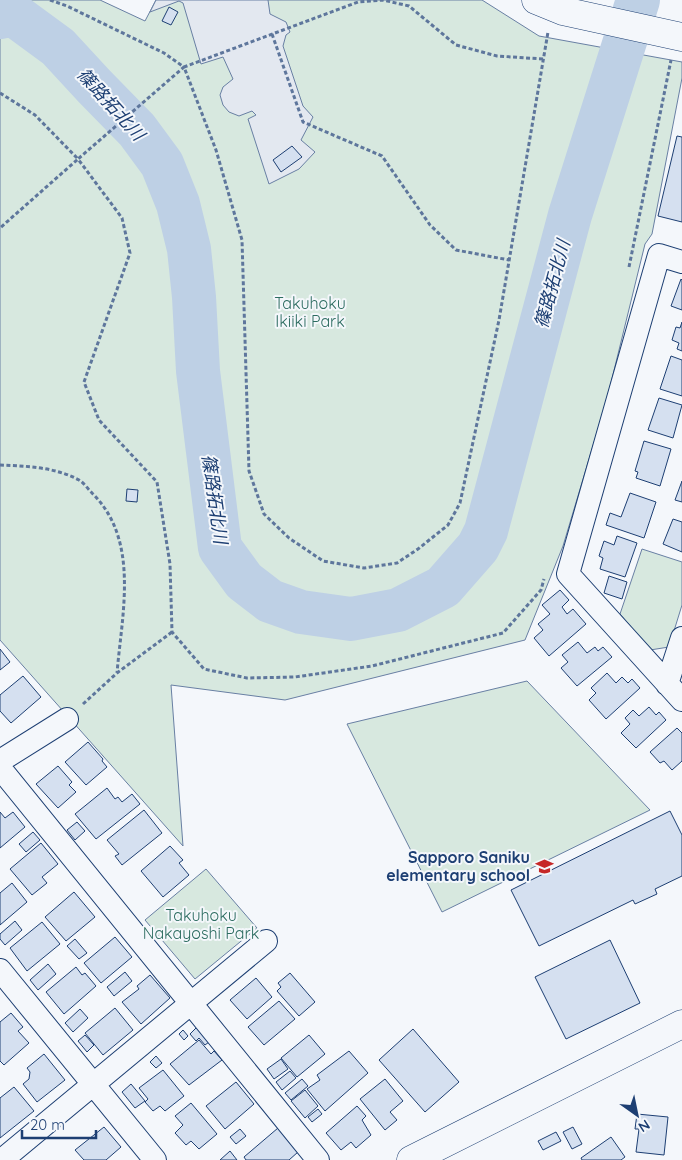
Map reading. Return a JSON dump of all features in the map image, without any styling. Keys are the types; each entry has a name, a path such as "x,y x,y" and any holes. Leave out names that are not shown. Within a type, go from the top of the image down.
{"street":[{"path":"536,0 563,11 674,43"},
{"path":"674,692 568,574 659,255 682,262"},
{"path":"674,692 682,638"},
{"path":"0,761 67,719"},
{"path":"0,768 192,1001 318,1160"},
{"path":"2,1160 266,941"},
{"path":"0,970 155,1160"},
{"path":"411,1160 682,1024"}],"path":[{"path":"50,0 67,6 164,53 184,66 216,150 242,240 249,470 264,514 289,538 323,561 364,568 397,563 448,525 460,503 509,260 548,29 563,11"},
{"path":"0,228 184,66 358,2 383,0 409,6 456,45 496,56 543,59"},
{"path":"272,34 302,122 382,156 430,225 456,250 509,260"},
{"path":"628,272 674,43"},
{"path":"0,93 35,115 78,159 122,218 130,253 84,382 99,420 157,482 170,564 172,632 204,669 247,678 296,677 372,666 503,633 541,590 547,571"},
{"path":"0,465 46,469 79,480 101,502 115,524 123,551 124,588 117,673"},
{"path":"67,719 117,673 172,632"}],"green space":[{"name":"Takuhoku Ikiiki Park","path":"0,0 100,0 145,21 156,0 482,0 539,36 682,62 682,78 652,234 645,244 607,399 563,546 525,640 285,700 171,685 183,846 0,640"},
{"path":"642,549 682,562 682,605 669,647 650,650 620,614"},
{"path":"527,681 650,810 442,912 347,724"},
{"name":"Takuhoku Nakayoshi Park","path":"206,869 257,928 195,979 145,920"}],"shaded area":[{"path":"156,0 268,0 270,14 286,22 290,32 286,35 283,46 303,106 313,117 301,140 315,152 299,169 269,184 248,119 256,115 252,111 239,116 229,112 223,105 220,95 223,87 233,79 223,57 201,64 183,3 179,1 150,12"}],"building":[{"path":"169,7 178,12 171,25 162,21"},
{"path":"677,136 682,137 682,222 658,216"},
{"path":"292,146 302,157 281,172 273,160"},
{"path":"682,280 682,310 671,306"},
{"path":"682,322 682,351 677,349 679,343 672,340 676,327 680,328"},
{"path":"671,356 682,360 682,396 660,389"},
{"path":"659,398 682,405 673,438 648,430"},
{"path":"644,441 671,449 660,486 636,478 638,472 635,471"},
{"path":"682,481 682,502 675,500"},
{"path":"127,489 138,490 137,502 126,501"},
{"path":"630,493 656,502 644,538 606,525 610,513 621,517"},
{"path":"673,519 682,522 682,552 663,544"},
{"path":"617,536 637,543 625,577 600,569 603,558 599,556 604,541 614,545"},
{"path":"609,576 627,582 622,599 604,593"},
{"path":"560,590 569,600 562,607 567,614 573,609 586,624 549,656 534,638 543,630 538,624 550,614 542,605"},
{"path":"578,642 587,653 595,647 598,651 603,647 612,657 577,686 561,668 568,662 562,655"},
{"path":"0,649 10,662 0,670"},
{"path":"607,673 616,683 622,677 628,683 632,679 640,688 606,719 589,700 596,693 591,688"},
{"path":"23,676 41,697 11,723 0,711 0,695"},
{"path":"649,707 656,715 659,712 666,720 636,748 621,733 630,724 625,718 633,710 639,716"},
{"path":"677,728 682,733 682,761 672,770 664,761 660,763 650,752"},
{"path":"88,742 103,759 102,761 107,767 86,785 65,762"},
{"path":"58,766 72,782 69,785 76,792 58,808 36,784"},
{"path":"107,788 115,799 118,797 122,802 132,794 140,804 96,839 75,814"},
{"path":"144,810 162,833 122,865 115,856 119,854 107,840"},
{"path":"670,811 682,835 682,876 655,889 657,894 635,904 633,900 539,946 511,890"},
{"path":"0,812 5,818 13,812 25,827 0,848"},
{"path":"77,822 85,831 75,840 67,830"},
{"path":"33,832 40,840 26,852 19,844"},
{"path":"41,843 58,864 42,877 47,883 32,895 10,869"},
{"path":"170,846 183,860 179,863 189,875 163,897 141,871"},
{"path":"12,883 27,902 0,925 0,893"},
{"path":"74,892 95,917 66,941 45,917"},
{"path":"15,921 22,930 5,945 0,939 0,934"},
{"path":"42,922 60,944 27,971 10,948"},
{"path":"115,937 132,957 101,983 84,963"},
{"path":"75,939 87,953 79,959 67,946"},
{"path":"610,940 640,1003 566,1039 535,977"},
{"path":"48,964 56,974 38,990 30,980"},
{"path":"76,967 82,975 85,973 96,986 64,1014 46,992"},
{"path":"125,972 132,981 114,996 107,987"},
{"path":"290,973 315,1002 299,1016 277,991 281,987 278,983"},
{"path":"150,975 170,998 141,1024 122,1002 139,989 137,986"},
{"path":"256,978 272,997 247,1019 230,1000"},
{"path":"279,1001 295,1019 264,1045 248,1027"},
{"path":"115,1008 133,1030 103,1055 85,1033"},
{"path":"80,1009 88,1018 73,1032 65,1023"},
{"path":"11,1013 23,1027 18,1031 29,1043 4,1065 0,1061 0,1022"},
{"path":"197,1027 209,1042 205,1045 199,1038 196,1041 190,1034"},
{"path":"413,1029 459,1082 425,1112 379,1060"},
{"path":"183,1030 188,1036 184,1040 179,1034"},
{"path":"85,1035 94,1045 87,1052 78,1041"},
{"path":"309,1035 325,1054 297,1077 281,1058"},
{"path":"199,1040 211,1054 214,1051 222,1060 189,1085 170,1064"},
{"path":"349,1051 368,1073 325,1111 307,1089 320,1080 317,1075"},
{"path":"44,1054 65,1080 37,1102 23,1084 29,1079 30,1072 27,1068"},
{"path":"156,1056 162,1063 156,1068 150,1062"},
{"path":"281,1059 288,1069 274,1079 267,1069"},
{"path":"163,1070 184,1096 165,1111 160,1106 153,1111 145,1102 148,1099 139,1088"},
{"path":"290,1071 296,1078 282,1090 276,1082"},
{"path":"302,1079 308,1086 291,1100 285,1093"},
{"path":"385,1079 403,1101 390,1112 397,1120 385,1130 360,1099"},
{"path":"236,1082 254,1104 225,1129 206,1106"},
{"path":"131,1084 145,1101 135,1108 122,1092"},
{"path":"14,1087 34,1111 0,1138 0,1098"},
{"path":"305,1090 318,1106 305,1118 291,1101"},
{"path":"191,1103 217,1134 199,1149 191,1141 186,1145 175,1133 183,1125 175,1116"},
{"path":"357,1106 366,1116 362,1120 371,1135 356,1148 351,1142 341,1150 326,1133"},
{"path":"318,1109 322,1114 312,1122 308,1117"},
{"path":"637,1114 668,1117 664,1155 636,1152 639,1129 635,1129"},
{"path":"104,1127 121,1147 106,1160 84,1160 75,1150"},
{"path":"573,1127 582,1144 572,1149 563,1132"},
{"path":"278,1128 298,1152 289,1160 246,1160 244,1157"},
{"path":"240,1129 246,1136 236,1144 230,1137"},
{"path":"556,1132 561,1141 543,1150 538,1141"},
{"path":"611,1137 625,1157 621,1160 582,1160 581,1158"},
{"path":"230,1151 237,1160 220,1160"}],"waterway":[{"name":"篠路拓北川","path":"0,17 13,14 58,47 137,130 162,164 178,204 189,249 198,371 220,548 244,581 270,601 301,612 351,619 398,610 443,587 478,547 486,531 570,215 638,0"}],"place":[{"name":"Sapporo Saniku elementary school","path":"544,866"}]}
